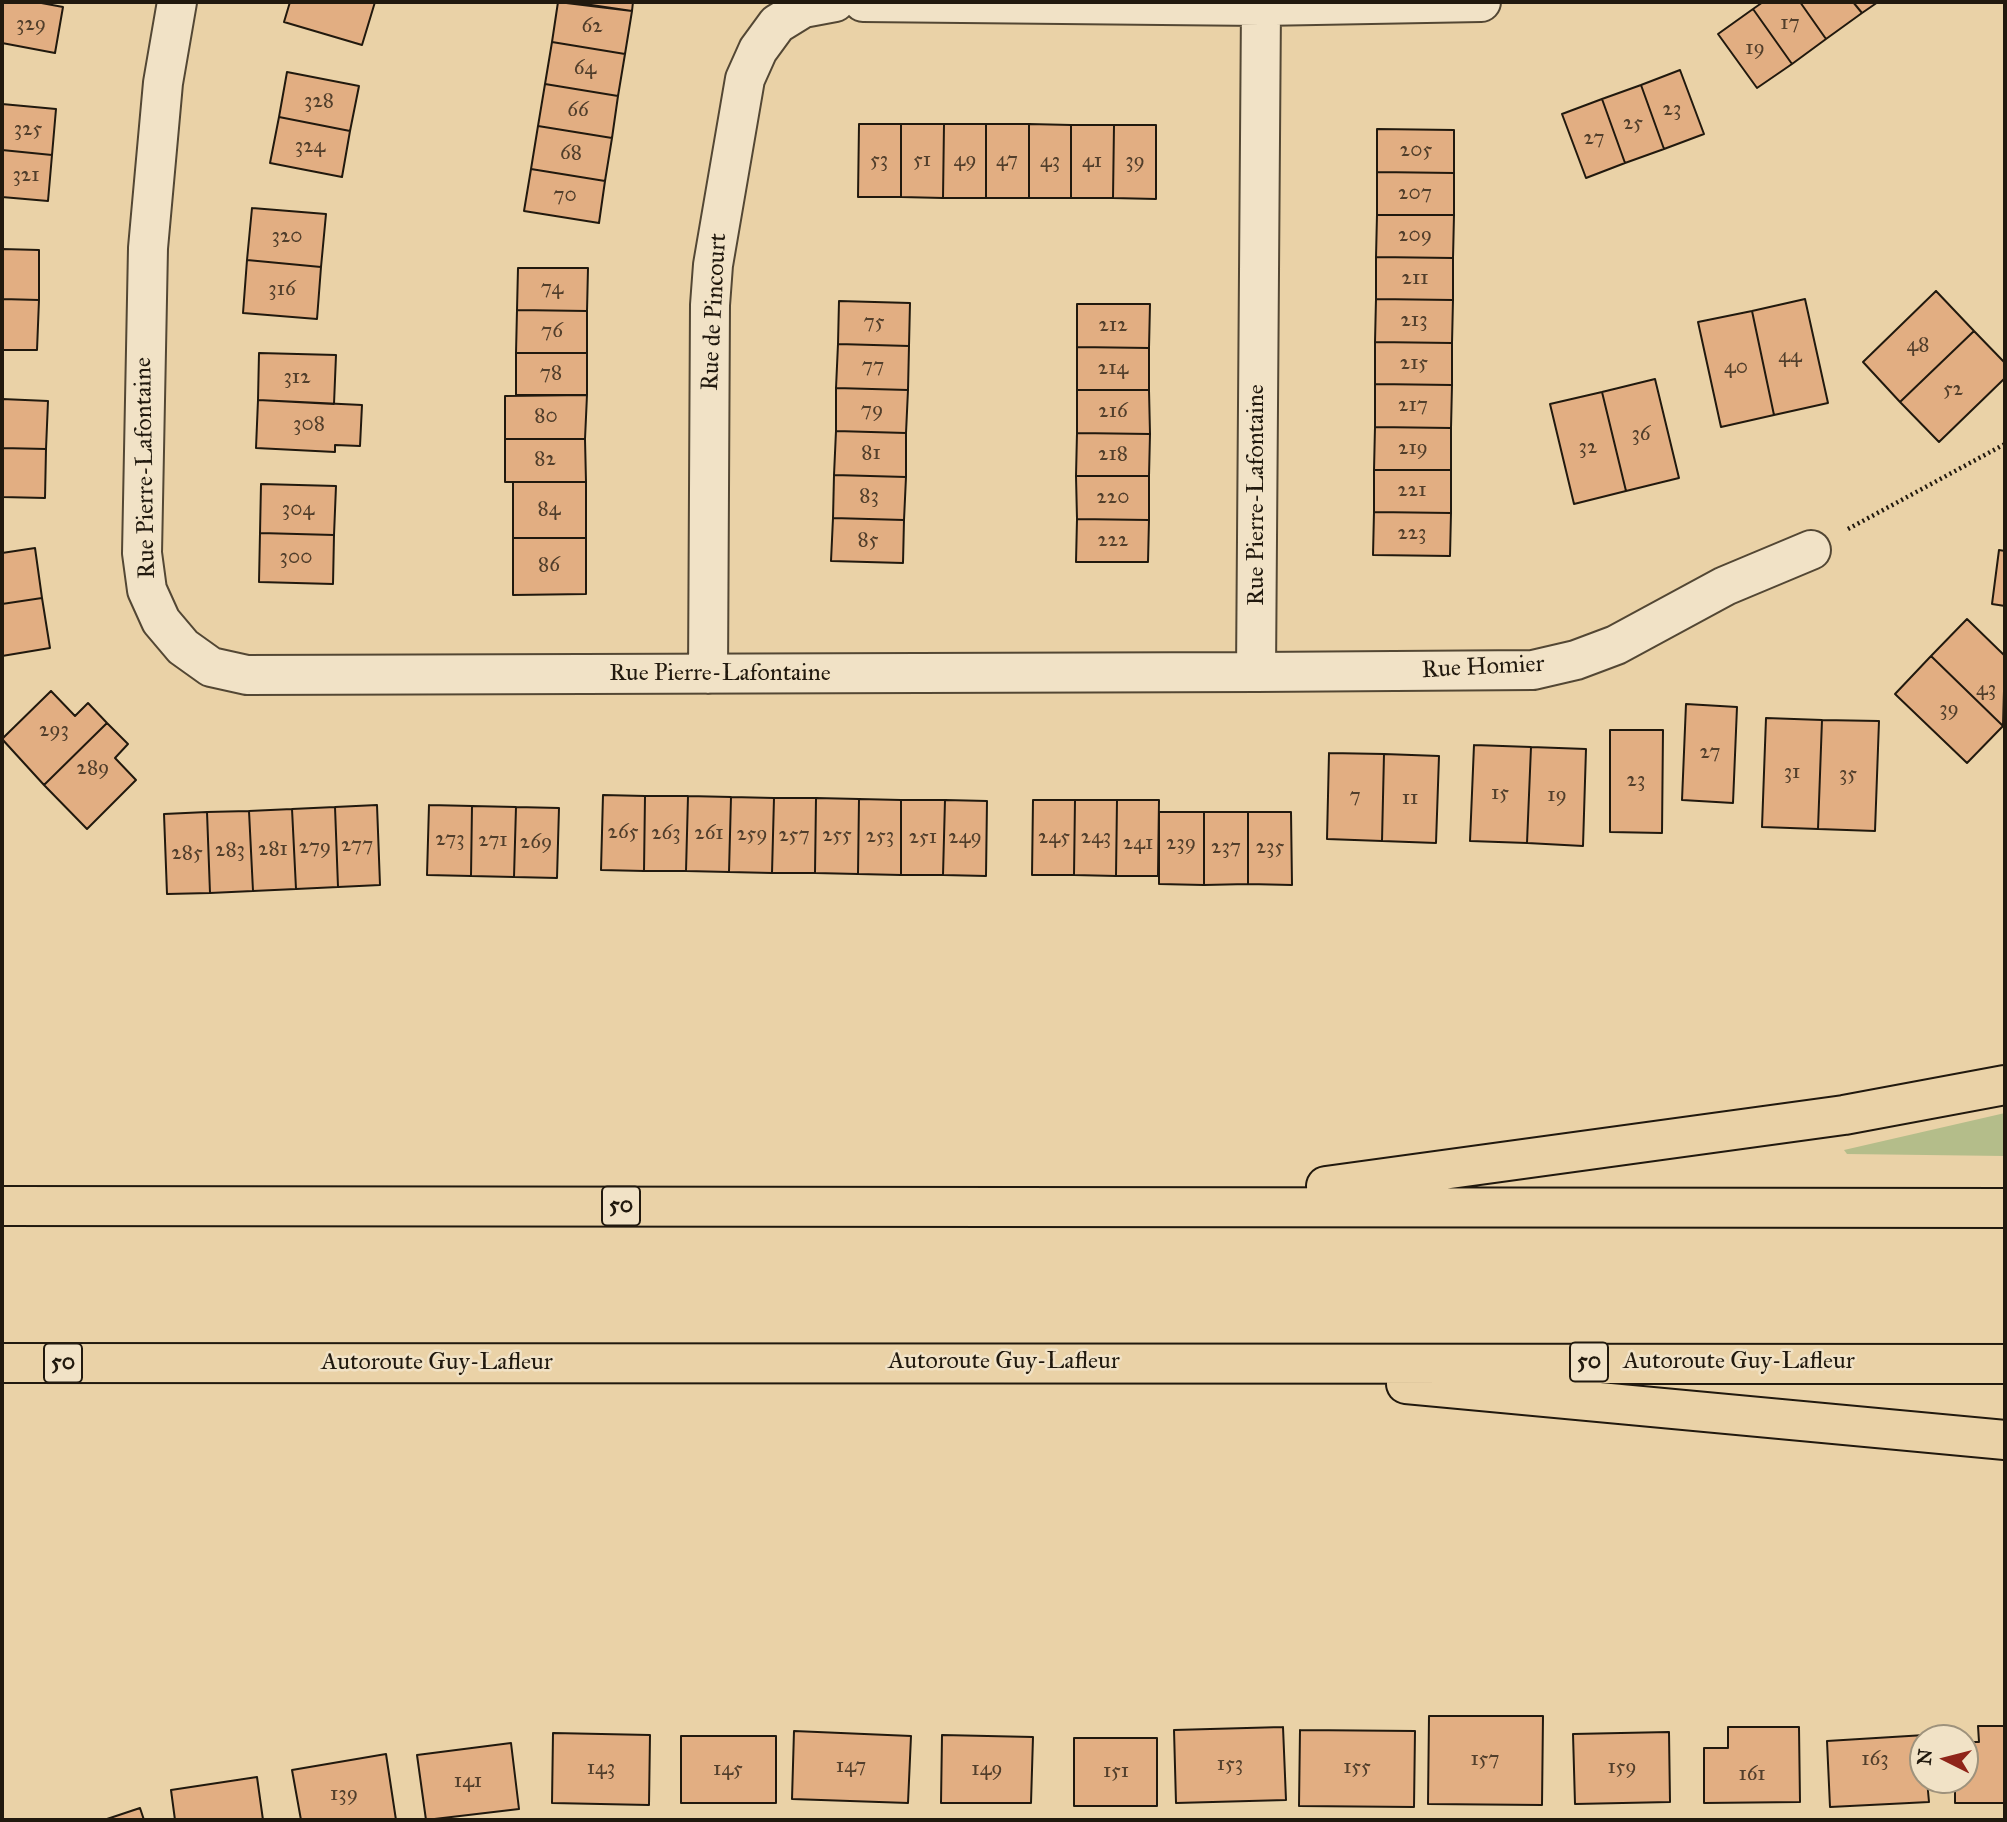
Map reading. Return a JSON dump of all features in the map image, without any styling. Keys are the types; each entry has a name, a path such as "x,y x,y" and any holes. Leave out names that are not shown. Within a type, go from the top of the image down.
{"highway":[{"path":"1180,1206 1844,1115 2005,1085"},
{"name":"50","path":"2,1206 2005,1208"},
{"path":"1174,1362 2005,1440"},
{"name":"Autoroute Guy-Lafleur","path":"2,1363 2005,1364"}],"street":[{"name":"Rue Pierre-Lafontaine","path":"177,2 163,83 154,159 145,328 142,553 147,590 161,621 183,647 211,667 247,675 1256,673 1261,6"},
{"name":"Rue de Pincourt","path":"708,674 710,305 713,265 745,79 758,50 777,24 803,8 835,2"},
{"path":"863,2 1261,6 1481,2"},
{"name":"Rue Homier","path":"1256,673 1533,670 1576,660 1616,645 1725,586 1811,550"}],"path":[{"path":"1811,550 2005,444"}],"green space":[{"path":"2005,1113 2005,1156 1847,1154 1844,1150"}],"building":[{"path":"2,2 36,2 63,7 55,53 2,43"},
{"path":"290,2 375,2 362,45 284,22"},
{"path":"558,2 632,11 625,54 552,42"},
{"path":"571,2 633,2 632,11"},
{"path":"1763,2 1800,2 1826,39 1792,64 1753,9"},
{"path":"1800,2 1853,2 1862,13 1826,39"},
{"path":"1853,2 1878,2 1862,13"},
{"path":"1753,9 1792,64 1757,88 1718,34"},
{"path":"552,42 625,54 618,96 545,84"},
{"path":"1680,70 1704,134 1664,149 1641,85"},
{"path":"287,72 359,86 350,131 279,117"},
{"path":"545,84 618,96 612,138 538,126"},
{"path":"1641,85 1664,149 1625,163 1602,99"},
{"path":"1602,99 1625,163 1586,178 1562,114"},
{"path":"2,104 56,109 52,155 2,150"},
{"path":"279,117 350,131 342,177 270,163"},
{"path":"859,124 901,124 901,197 858,197"},
{"path":"901,124 944,124 943,198 901,197"},
{"path":"944,124 986,124 986,198 943,198"},
{"path":"986,124 1029,124 1029,198 986,198"},
{"path":"1029,124 1071,125 1071,198 1029,198"},
{"path":"1071,125 1114,125 1113,198 1071,198"},
{"path":"1114,125 1156,125 1156,199 1113,198"},
{"path":"538,126 612,138 605,181 531,169"},
{"path":"1377,129 1454,130 1454,173 1377,172"},
{"path":"2,150 52,155 48,201 2,197"},
{"path":"531,169 605,181 599,223 524,211"},
{"path":"1377,172 1454,173 1454,215 1377,215"},
{"path":"252,208 326,214 321,267 247,260"},
{"path":"1377,215 1454,215 1453,258 1376,257"},
{"path":"2,249 39,250 39,300 2,299"},
{"path":"1376,257 1453,258 1453,300 1376,299"},
{"path":"247,260 321,267 317,319 243,313"},
{"path":"518,268 588,268 587,311 517,310"},
{"path":"1936,291 1974,331 1900,402 1863,362"},
{"path":"2,299 39,300 37,350 2,350"},
{"path":"1376,299 1453,300 1452,343 1375,342"},
{"path":"1805,299 1828,403 1774,415 1752,311"},
{"path":"839,301 910,303 909,346 838,344"},
{"path":"1077,304 1150,304 1149,348 1077,347"},
{"path":"517,310 587,311 587,353 516,353"},
{"path":"1752,311 1774,415 1721,427 1698,322"},
{"path":"1974,331 2005,363 2005,378 1939,442 1900,402"},
{"path":"1375,342 1452,343 1452,385 1375,384"},
{"path":"838,344 909,346 908,390 836,388"},
{"path":"1077,347 1149,348 1149,390 1077,390"},
{"path":"259,353 336,355 334,404 258,400"},
{"path":"516,353 587,353 587,395 516,395"},
{"path":"1655,379 1679,478 1626,491 1602,392"},
{"path":"1375,384 1452,385 1451,428 1375,427"},
{"path":"836,388 908,390 906,433 836,431"},
{"path":"1077,390 1149,390 1150,434 1077,433"},
{"path":"1602,392 1626,491 1574,504 1550,404"},
{"path":"587,395 585,439 505,439 505,396"},
{"path":"2,399 48,401 46,449 2,448"},
{"path":"258,400 362,405 360,446 335,445 335,452 256,448"},
{"path":"1375,427 1451,428 1451,470 1374,470"},
{"path":"836,431 906,433 906,477 834,475"},
{"path":"1077,433 1150,434 1149,476 1076,476"},
{"path":"505,439 585,439 586,482 505,482"},
{"path":"2,448 46,449 45,498 2,497"},
{"path":"1374,470 1451,470 1451,513 1374,512"},
{"path":"834,475 906,477 904,520 833,518"},
{"path":"1076,476 1149,476 1149,520 1077,519"},
{"path":"513,482 586,482 586,538 513,538"},
{"path":"261,484 336,486 334,535 260,533"},
{"path":"1374,512 1451,513 1450,556 1373,555"},
{"path":"833,518 904,520 903,563 831,561"},
{"path":"1077,519 1149,520 1148,562 1076,562"},
{"path":"260,533 334,535 333,584 259,582"},
{"path":"513,538 586,538 586,594 513,595"},
{"path":"35,548 42,598 2,604 2,553"},
{"path":"1999,550 2005,551 2005,606 1992,604"},
{"path":"42,598 50,648 2,656 2,604"},
{"path":"1967,619 2005,656 2003,726 1931,656"},
{"path":"1931,656 2003,726 1967,763 1895,694"},
{"path":"51,691 75,716 88,703 107,723 44,785 2,739"},
{"path":"1686,704 1737,707 1733,803 1682,800"},
{"path":"1766,718 1822,720 1818,829 1762,827"},
{"path":"1822,720 1879,721 1875,831 1818,829"},
{"path":"107,723 128,744 115,758 136,780 87,829 44,785"},
{"path":"1610,730 1663,730 1662,833 1610,832"},
{"path":"1474,745 1531,747 1527,843 1470,841"},
{"path":"1531,747 1586,749 1583,846 1527,843"},
{"path":"1329,753 1384,754 1382,841 1327,839"},
{"path":"1384,754 1439,756 1436,843 1382,841"},
{"path":"603,795 645,796 644,871 601,870"},
{"path":"645,796 688,796 686,871 644,871"},
{"path":"688,796 731,797 729,872 686,871"},
{"path":"731,797 774,798 772,873 729,872"},
{"path":"774,798 816,798 815,873 772,873"},
{"path":"816,798 859,799 858,874 815,873"},
{"path":"859,799 901,800 901,875 858,874"},
{"path":"901,800 945,800 943,875 901,875"},
{"path":"945,800 987,801 986,876 943,875"},
{"path":"1033,800 1075,800 1074,875 1032,875"},
{"path":"1075,800 1117,800 1116,876 1074,875"},
{"path":"1117,800 1159,800 1158,876 1116,876"},
{"path":"377,805 380,885 338,887 335,807"},
{"path":"429,805 472,806 471,876 427,875"},
{"path":"472,806 516,807 514,877 471,876"},
{"path":"335,807 338,887 296,889 292,809"},
{"path":"516,807 559,808 557,878 514,877"},
{"path":"292,809 296,889 253,891 249,811"},
{"path":"249,811 253,891 210,893 207,812"},
{"path":"207,812 210,893 167,894 164,814"},
{"path":"1159,812 1204,812 1204,885 1159,884"},
{"path":"1204,812 1248,812 1248,884 1204,885"},
{"path":"1248,812 1291,812 1292,885 1248,884"},
{"path":"1429,1716 1543,1716 1542,1805 1428,1804"},
{"path":"1979,1726 2005,1726 2005,1803 1955,1803 1955,1794 1979,1794"},
{"path":"1283,1727 1286,1800 1176,1803 1174,1730"},
{"path":"1728,1727 1799,1727 1800,1802 1704,1803 1704,1748 1728,1748"},
{"path":"1300,1730 1415,1731 1414,1807 1299,1806"},
{"path":"794,1731 911,1736 908,1803 792,1799"},
{"path":"1669,1732 1670,1802 1575,1804 1573,1734"},
{"path":"553,1733 650,1735 649,1805 552,1803"},
{"path":"942,1735 1033,1737 1031,1803 941,1803"},
{"path":"681,1736 776,1736 776,1803 681,1803"},
{"path":"1909,1736 1909,1794 1928,1794 1929,1802 1830,1807 1827,1741"},
{"path":"1074,1738 1157,1738 1157,1806 1074,1806"},
{"path":"511,1743 519,1809 426,1820 417,1755"},
{"path":"386,1754 396,1820 301,1820 292,1770"},
{"path":"257,1777 263,1820 175,1820 171,1790"},
{"path":"140,1808 144,1820 104,1820"}]}
